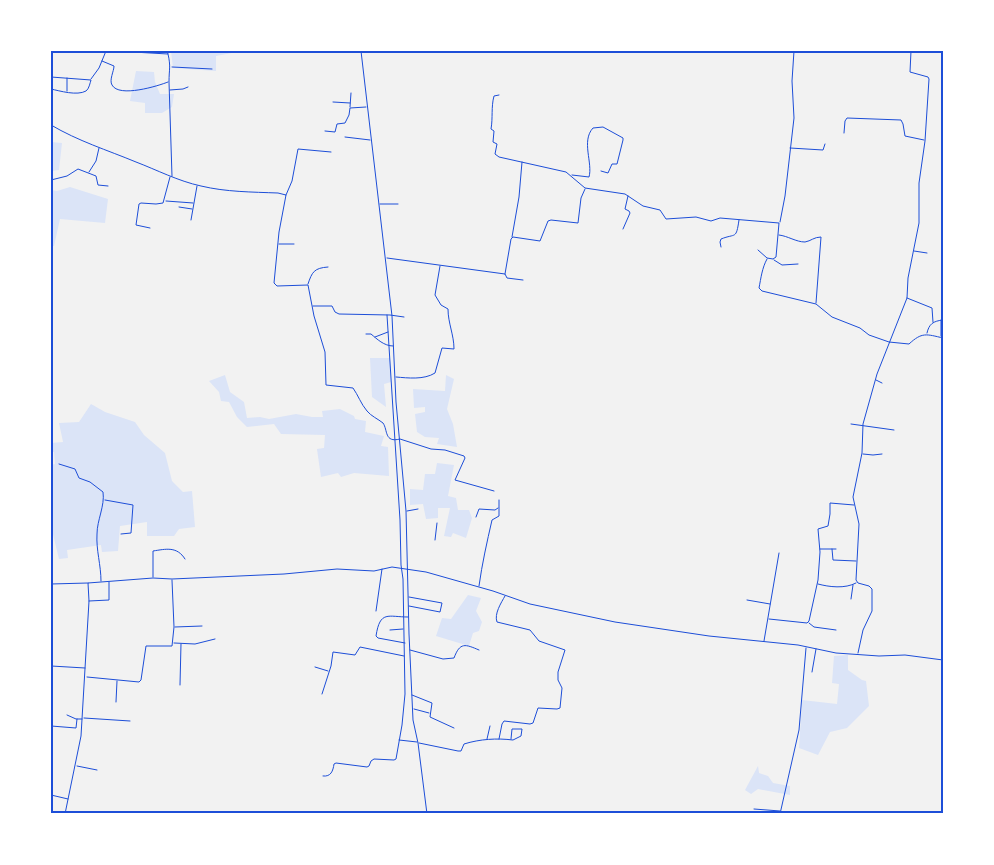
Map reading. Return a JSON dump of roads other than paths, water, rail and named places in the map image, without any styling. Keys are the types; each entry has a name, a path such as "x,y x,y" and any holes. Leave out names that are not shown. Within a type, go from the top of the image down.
{"street":[{"path":"51,89 67,92 86,91 106,51"},
{"path":"115,51 168,52 171,67 169,73 171,177 165,201"},
{"path":"323,776 327,776 332,772 335,763 366,767 374,759 396,759 405,694 406,512 397,418 394,346 389,315 386,258 361,51"},
{"path":"773,259 778,251 779,223 785,196 794,118 792,81 794,51"},
{"path":"857,582 859,524 854,505 854,490 862,453 863,427 875,380 907,298 908,278 919,223 919,191 929,79 928,77 910,72 911,51"},
{"path":"102,61 114,66 111,83 118,90 142,90 169,82"},
{"path":"171,67 212,69"},
{"path":"51,77 91,80"},
{"path":"67,78 67,92"},
{"path":"169,90 188,87"},
{"path":"325,131 335,132 337,124 345,123 349,115 351,93"},
{"path":"499,95 494,96 492,103 494,110 493,142 497,144 495,154 502,158 571,175 589,177 588,150 590,132 593,128 603,127 623,138 623,140 617,164 612,164 608,173 601,171"},
{"path":"333,102 350,103"},
{"path":"350,108 367,107"},
{"path":"844,133 847,118 900,120 903,124 905,136 925,140"},
{"path":"51,125 99,148 171,177 197,185 224,190 286,195"},
{"path":"345,137 371,140"},
{"path":"790,148 822,150 825,144"},
{"path":"89,173 96,161 99,148"},
{"path":"308,285 275,285 274,281 286,195 292,181 298,149 331,152"},
{"path":"505,274 519,197 522,162"},
{"path":"51,180 67,176 78,169 97,177 98,185 108,186"},
{"path":"571,175 576,182 586,188 628,195 643,206 660,210 666,219 696,217 711,221 720,218 779,223"},
{"path":"191,220 197,185"},
{"path":"512,238 540,241 548,221 578,223 581,198 586,188"},
{"path":"623,230 630,213 624,209 628,195"},
{"path":"150,228 136,226 140,203 159,204 165,201 193,203"},
{"path":"379,204 398,204"},
{"path":"179,207 192,209"},
{"path":"721,247 721,239 725,237 732,238 735,235 739,219"},
{"path":"779,235 808,242 816,237 821,237 816,304"},
{"path":"278,244 294,244"},
{"path":"758,250 767,258 773,259 782,265 798,264"},
{"path":"914,251 927,253"},
{"path":"386,258 505,274 507,278 523,280"},
{"path":"767,258 763,267 760,290 816,304 832,317 860,328 869,335 889,342 909,344 917,336 926,334 942,338 942,320 933,322 928,326 926,334"},
{"path":"394,377 415,378 432,375 435,373 442,348 454,349 454,337 448,319 448,309 441,305 434,295 440,266"},
{"path":"328,267 319,267 314,271 308,285 325,352 326,385 353,388 368,413 383,423 386,434 395,440 400,439 431,450 445,450 464,456 465,458 455,480 494,491"},
{"path":"907,298 932,308 933,322"},
{"path":"312,306 332,306 335,312 339,314 404,317"},
{"path":"389,315 388,331 400,520 408,596 413,709 427,814"},
{"path":"375,337 388,331"},
{"path":"366,334 371,334 389,346 394,346"},
{"path":"875,380 882,382"},
{"path":"851,424 894,430"},
{"path":"862,453 882,454"},
{"path":"59,464 75,469 79,478 90,482 102,491 104,500 97,529 100,582"},
{"path":"104,500 134,506 131,533 121,534"},
{"path":"478,587 481,564 486,551 492,521 498,517 499,500"},
{"path":"808,622 817,584 820,549 818,529 828,526 830,503 854,505"},
{"path":"476,517 479,509 495,510 499,508"},
{"path":"406,512 418,509"},
{"path":"435,540 437,523"},
{"path":"820,549 836,549"},
{"path":"832,549 833,560 858,561"},
{"path":"153,578 153,551 177,551 185,559"},
{"path":"764,642 779,553"},
{"path":"51,584 153,578 172,579 284,574 337,569 374,571 392,567 419,571 533,604 615,622 709,636 806,647 836,653 879,656 905,655 943,660"},
{"path":"376,611 382,568"},
{"path":"85,677 117,681 140,681 146,646 170,647 173,643 172,579"},
{"path":"89,601 108,601 110,581"},
{"path":"817,584 832,586 853,585 857,582"},
{"path":"857,582 871,587 873,596 872,613 863,630 857,654"},
{"path":"65,814 76,765 83,718 89,601 88,583"},
{"path":"851,599 853,585"},
{"path":"499,739 504,721 530,724 534,722 538,708 557,710 560,708 562,688 558,680 558,672 565,650 539,641 530,630 497,622 498,611 505,595"},
{"path":"408,596 442,603 440,612 408,606"},
{"path":"746,600 771,604"},
{"path":"405,643 376,636 384,616 408,617"},
{"path":"769,619 808,622 812,627 836,630"},
{"path":"174,627 202,626"},
{"path":"390,630 404,629"},
{"path":"173,643 195,644 216,639"},
{"path":"180,685 181,643"},
{"path":"410,650 445,659 454,658 457,650 463,646 479,650"},
{"path":"322,694 333,652 355,655 360,647 405,656"},
{"path":"754,809 780,812 798,730 806,647"},
{"path":"812,672 816,649"},
{"path":"51,666 86,668"},
{"path":"314,667 329,671"},
{"path":"116,702 117,681"},
{"path":"412,695 432,703 431,717 454,728"},
{"path":"413,709 430,713"},
{"path":"67,715 77,719 130,722"},
{"path":"51,726 76,728 77,719"},
{"path":"487,739 490,726"},
{"path":"399,740 458,752 464,744 487,739 511,739 521,737 522,729 512,729 511,739"},
{"path":"76,765 96,770"},
{"path":"51,795 68,800"}]}
